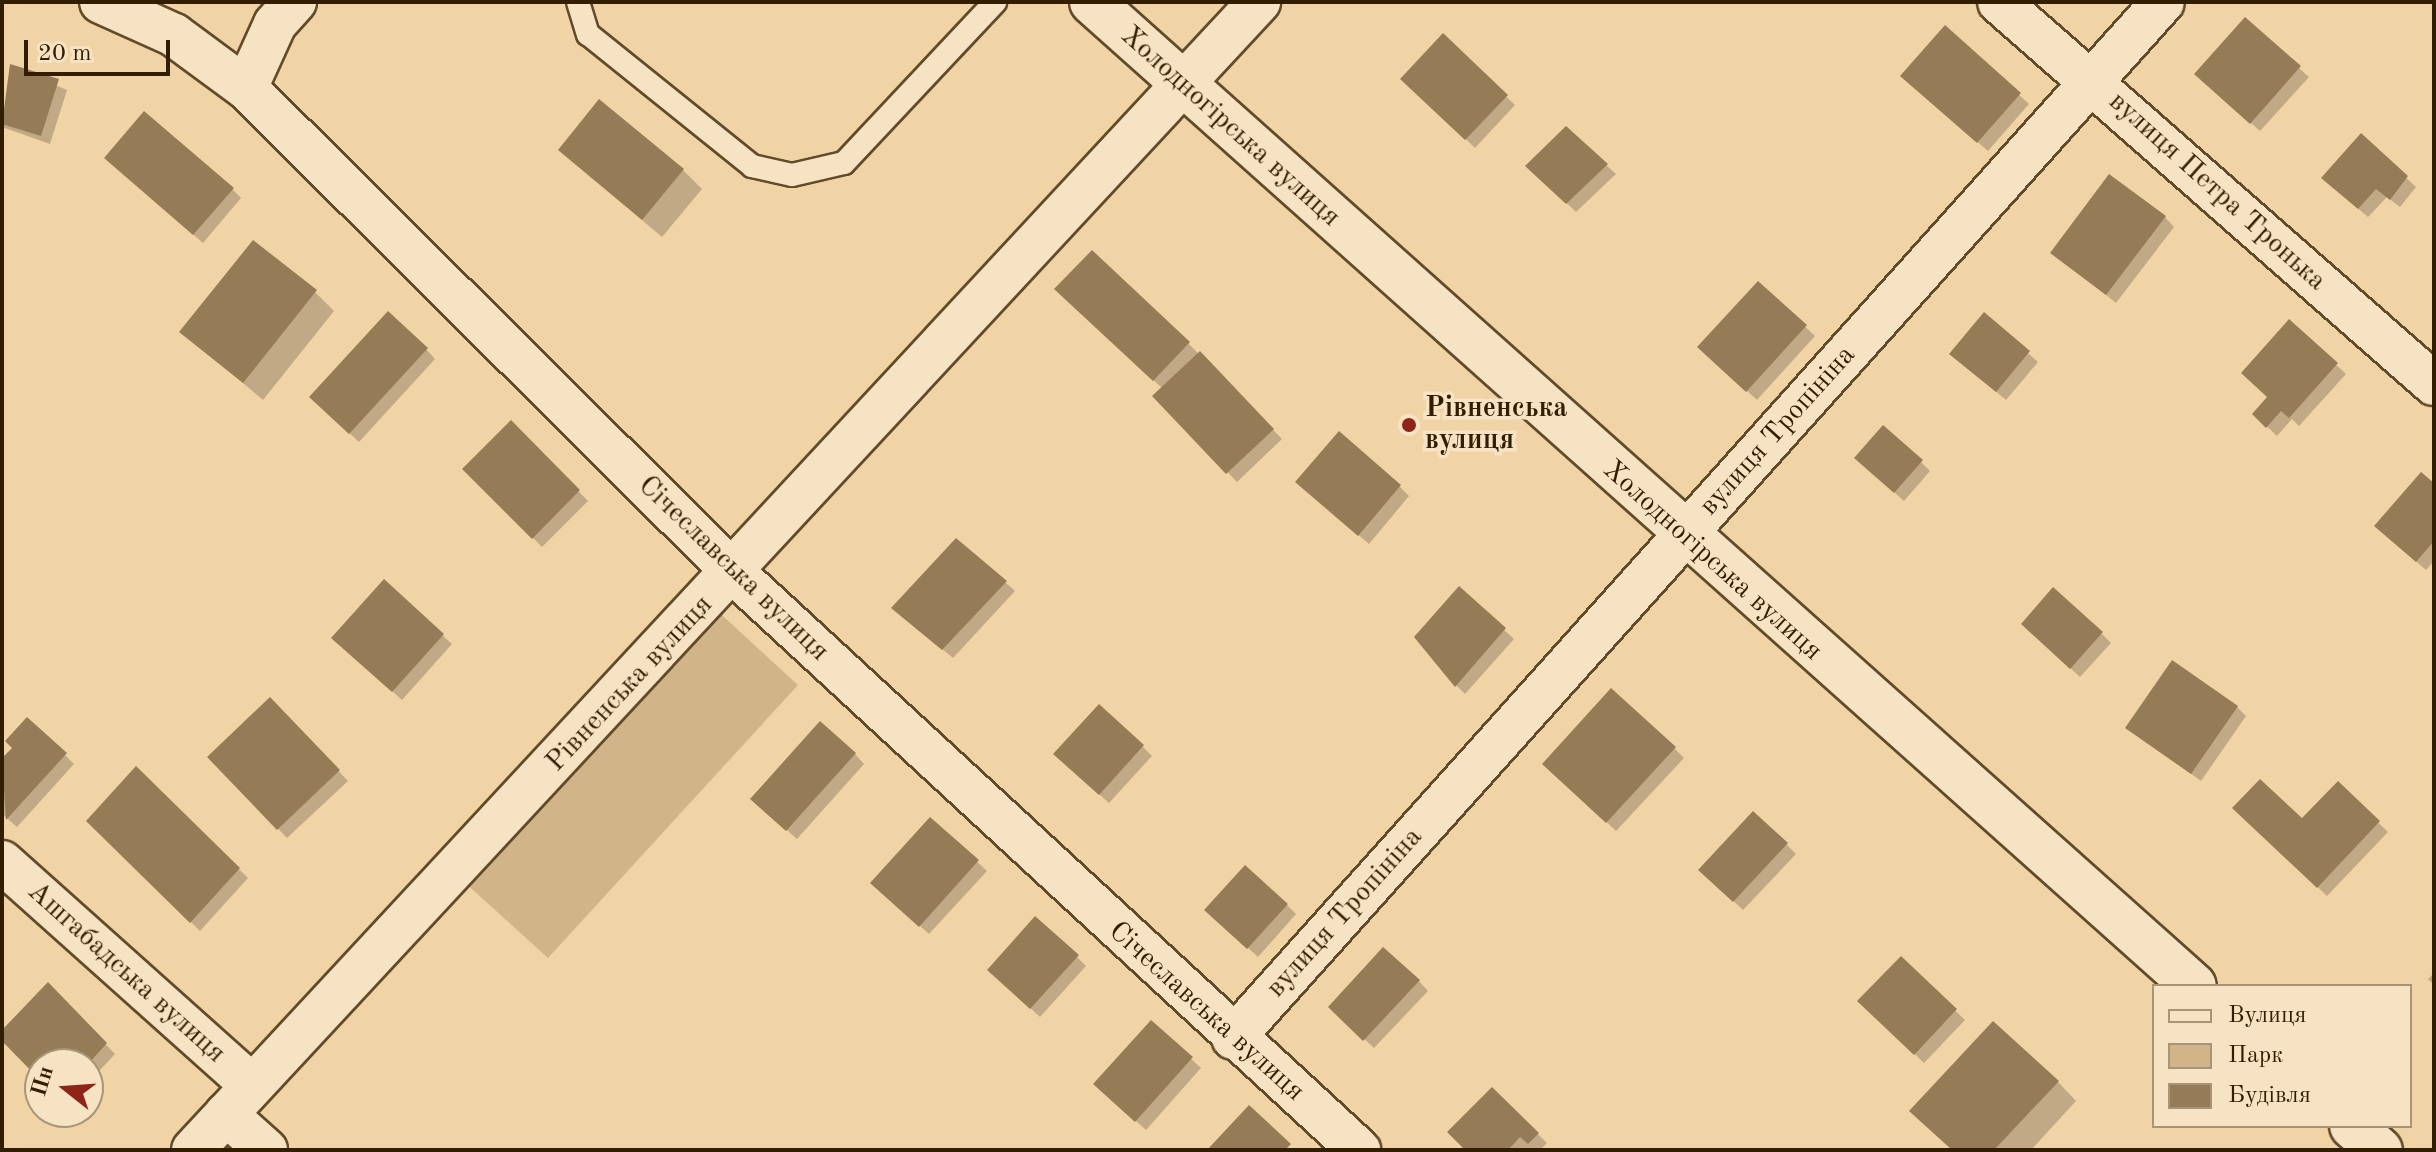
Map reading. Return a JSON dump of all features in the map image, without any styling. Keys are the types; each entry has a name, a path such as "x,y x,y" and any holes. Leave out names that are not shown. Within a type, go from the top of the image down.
{"main road":[{"name":"Холодногірська вулиця","path":"1092,2 1683,537 2192,984"},
{"path":"2354,1128 2380,1150"}],"street":[{"name":"Січеславська вулиця","path":"101,2 174,35 246,88 734,573 1233,1038 1359,1150"},
{"path":"246,88 275,24 295,2"},
{"name":"Рівненська вулиця","path":"193,1150 734,573 1259,2"},
{"name":"вулиця Петра Тронька","path":"1999,2 2434,384"},
{"name":"вулиця Тропініна","path":"1233,1038 2163,2"},
{"name":"Ашгабадська вулиця","path":"2,862 238,1099 266,1150"}],"lane":[{"path":"578,2 588,34 740,157 792,175 844,163 995,2"}],"green space":[{"path":"713,607 798,685 548,958 463,881"}],"building":[{"path":"2245,17 2301,66 2250,124 2194,74"},
{"path":"1945,25 2021,93 1977,143 1900,76"},
{"path":"1443,33 1508,95 1465,140 1400,79"},
{"path":"10,64 59,79 41,136 2,124"},
{"path":"599,99 684,169 642,220 558,150"},
{"path":"144,111 234,188 193,235 104,158"},
{"path":"1566,126 1608,164 1566,204 1525,166"},
{"path":"2361,133 2408,176 2390,200 2376,189 2358,209 2321,178"},
{"path":"2109,174 2166,216 2106,295 2050,253"},
{"path":"253,240 317,290 243,383 179,332"},
{"path":"1092,250 1190,342 1153,381 1054,289"},
{"path":"1758,281 1807,325 1746,392 1697,347"},
{"path":"388,311 428,348 349,434 309,397"},
{"path":"1984,312 2030,351 1996,392 1949,354"},
{"path":"2289,319 2338,363 2289,418 2281,411 2266,428 2252,414 2267,397 2241,373"},
{"path":"1200,351 1274,429 1226,474 1152,396"},
{"path":"511,420 580,490 532,539 462,469"},
{"path":"1883,425 1923,460 1894,493 1854,458"},
{"path":"1339,431 1401,485 1358,536 1295,482"},
{"path":"2421,472 2434,483 2434,541 2416,562 2374,526"},
{"path":"956,538 1007,581 942,650 891,608"},
{"path":"384,579 444,634 392,692 331,638"},
{"path":"1459,586 1506,628 1455,687 1414,637"},
{"path":"2053,587 2103,632 2070,669 2021,624"},
{"path":"2172,660 2238,706 2191,774 2125,728"},
{"path":"1611,688 1676,747 1606,823 1542,764"},
{"path":"270,697 340,770 277,830 207,757"},
{"path":"1099,704 1144,745 1099,795 1053,754"},
{"path":"27,717 67,753 6,820 2,758 12,748 5,741"},
{"path":"820,721 856,753 786,831 750,799"},
{"path":"136,766 240,868 190,923 86,821"},
{"path":"2260,779 2302,818 2338,781 2380,821 2317,888 2232,808"},
{"path":"1753,811 1788,843 1733,902 1698,870"},
{"path":"930,817 979,860 919,927 870,883"},
{"path":"1245,865 1288,904 1247,949 1204,910"},
{"path":"1035,916 1079,955 1030,1009 987,970"},
{"path":"1383,947 1420,980 1363,1041 1328,1007"},
{"path":"1901,956 1957,1009 1914,1055 1857,1001"},
{"path":"48,982 107,1043 102,1048 24,1048 24,1064 2,1041 2,1030"},
{"path":"1151,1020 1193,1057 1135,1122 1093,1084"},
{"path":"1993,1021 2059,1081 1994,1150 1952,1150 1909,1111"},
{"path":"1492,1087 1539,1133 1528,1144 1520,1137 1508,1150 1465,1150 1447,1132"},
{"path":"1249,1105 1291,1144 1285,1150 1207,1150"}],"place":[{"name":"Рівненська вулиця","path":"1409,425"}]}
